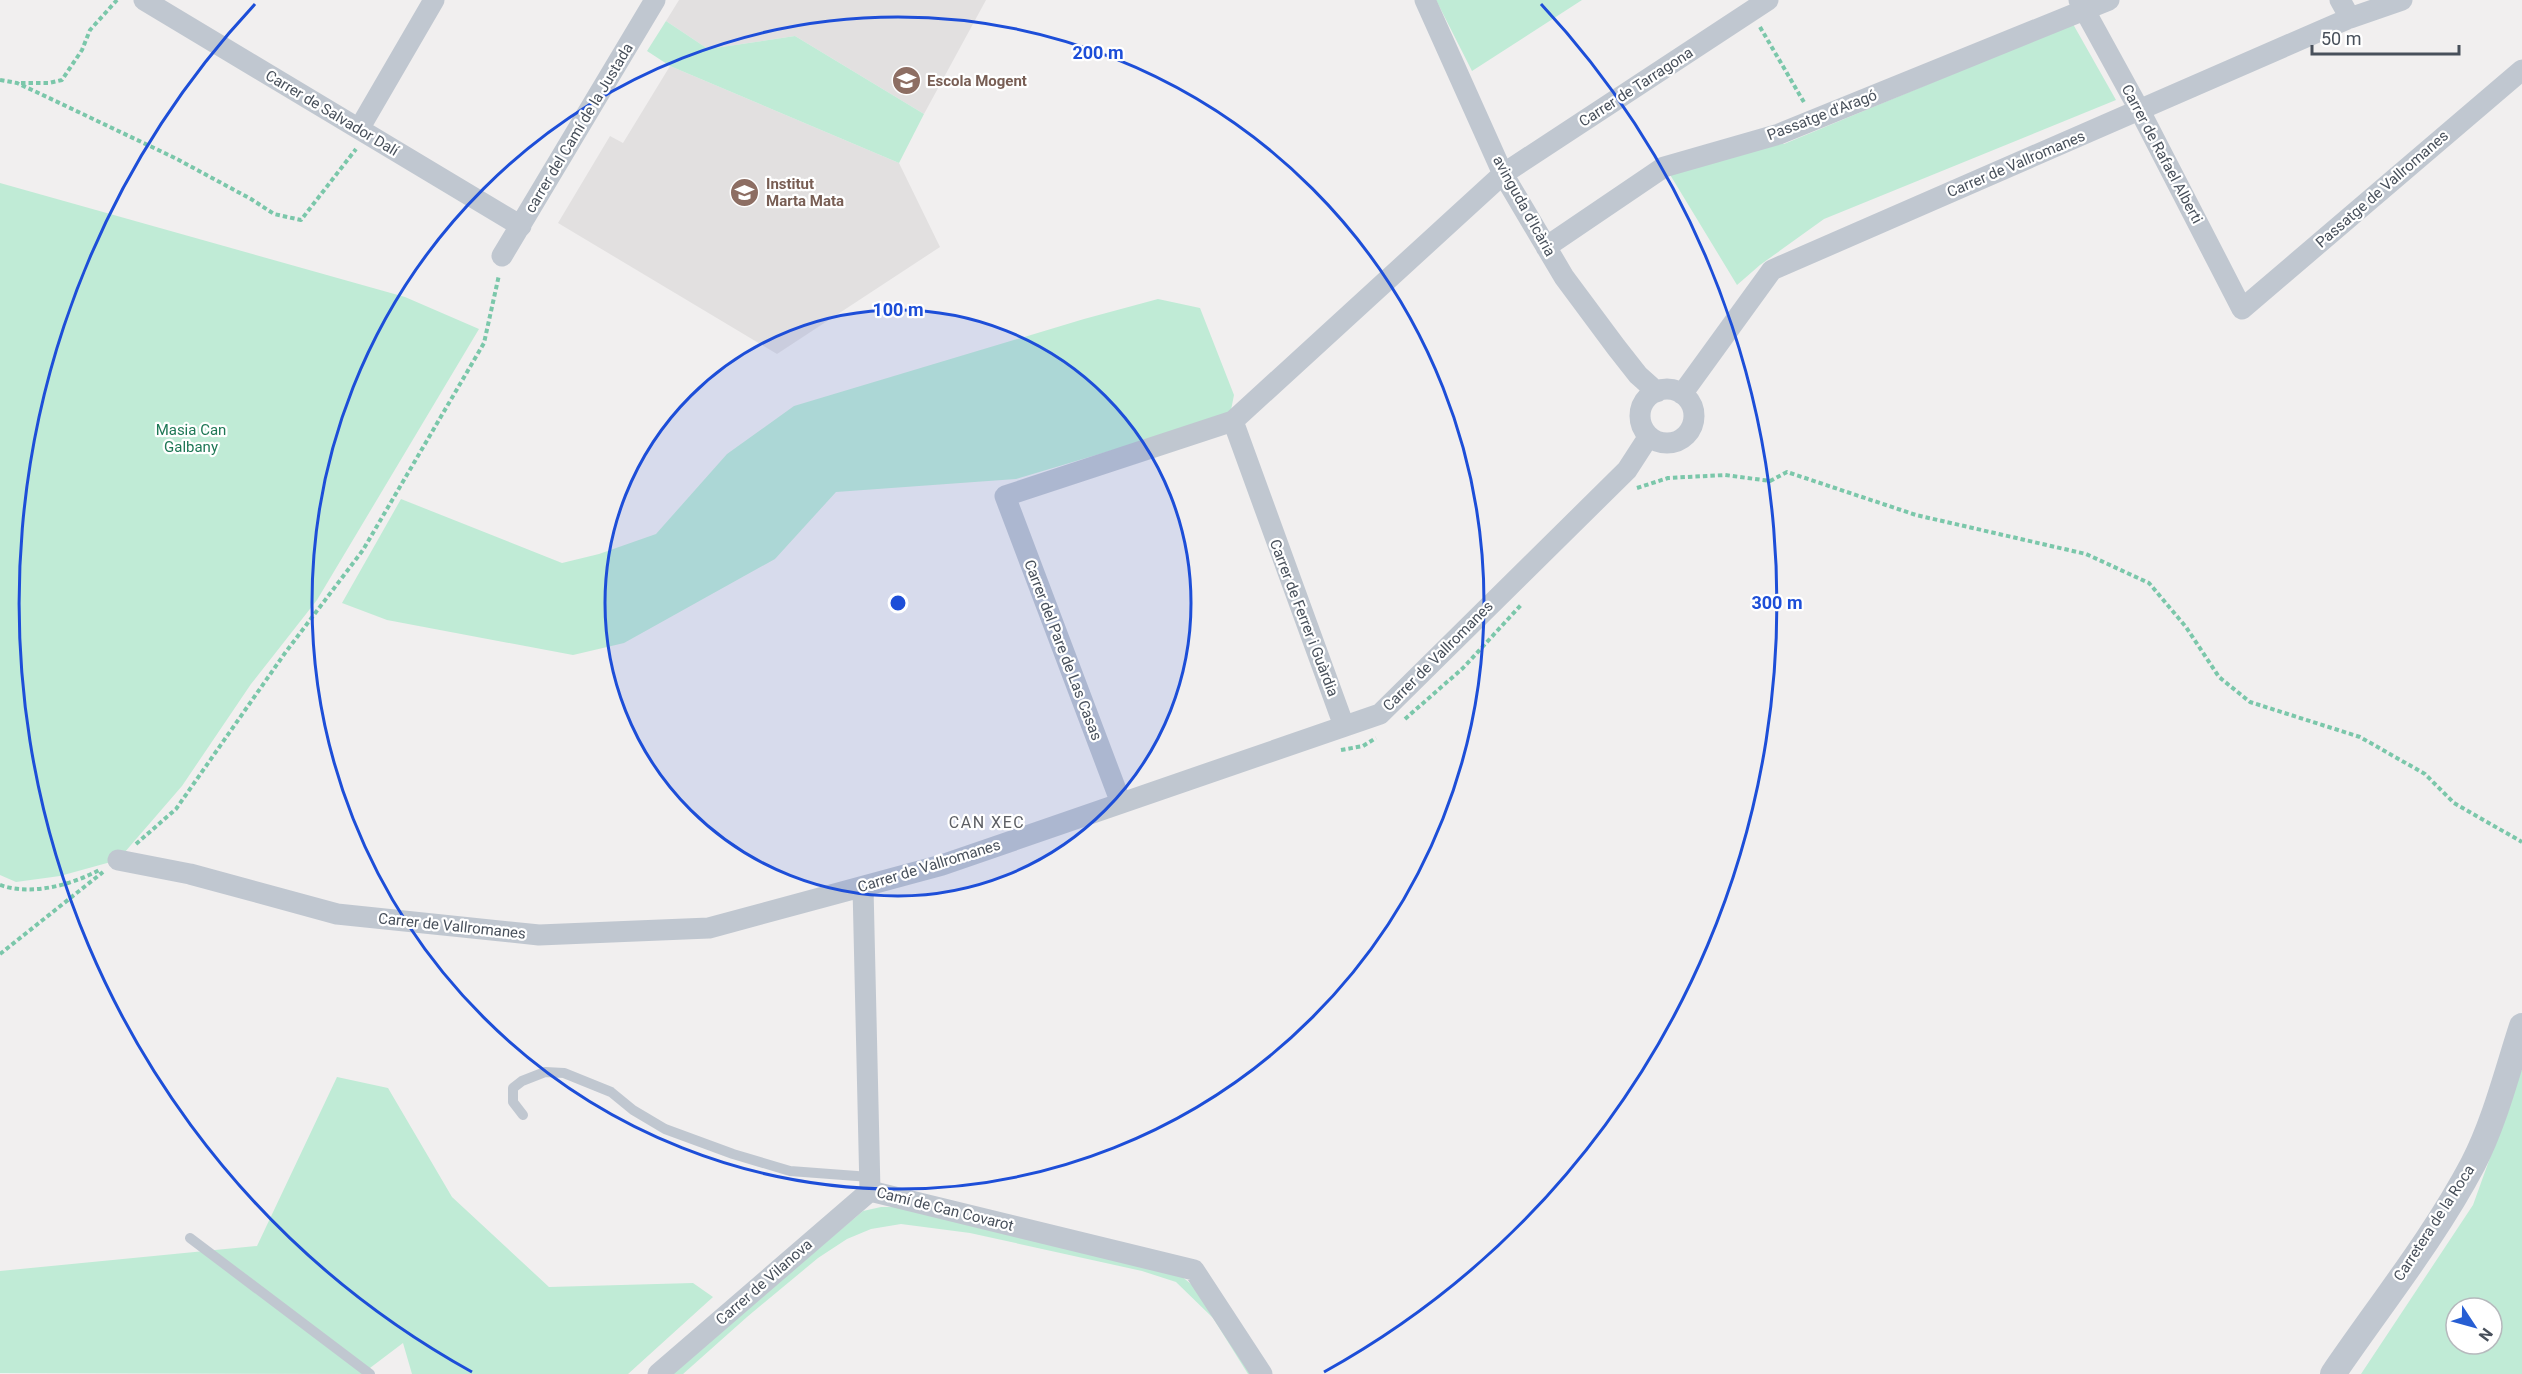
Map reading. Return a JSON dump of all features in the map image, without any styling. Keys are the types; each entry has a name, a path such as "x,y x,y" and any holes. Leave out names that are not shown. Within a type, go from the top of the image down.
{"street":[{"name":"Carrer de Salvador Dalí","path":"144,0 520,226"},
{"path":"364,132 434,0"},
{"name":"carrer del Camí de la Justada","path":"502,256 655,0"},
{"name":"avinguda d'Icària","path":"1425,0 1503,174 1563,277 1638,375 1657,392"},
{"name":"Passatge d'Aragó","path":"1546,247 1664,167 1779,134 2082,6 2109,0"},
{"name":"Carrer de Vallromanes","path":"1682,394 1772,270 2140,111 2345,9 2402,0"},
{"name":"Carrer de Tarragona","path":"1233,422 1503,174 1759,6"},
{"name":"Carrer de Rafael Alberti","path":"2082,6 2140,111 2242,309"},
{"name":"Passatge de Vallromanes","path":"2242,309 2522,70"},
{"path":"1665,390 1682,394 1688,400 1694,416 1689,433 1682,439 1665,443 1649,436 1641,421 1641,412 1649,397 1665,390"},
{"name":"Carrer del Pare de Las Casas","path":"1121,803 1005,496 1233,422"},
{"name":"Carrer de Ferrer i Guàrdia","path":"1233,422 1344,726"},
{"name":"Carrer de Vallromanes","path":"118,861 190,874 337,914 539,935 710,928 863,887 942,865 1380,714 1627,470 1649,436"},
{"name":"Camí de Can Covarot","path":"863,887 870,1184 1194,1269 1262,1374"},
{"name":"Carretera de la Roca","path":"2333,1374 2433,1229 2474,1163 2490,1123 2522,1026"},
{"name":"Carrer de Vilanova","path":"658,1374 870,1184"}],"lane":[{"path":"523,1115 513,1102 513,1088 522,1081 545,1072 564,1073 611,1092 633,1110 665,1129 750,1160 790,1171 870,1184"},
{"path":"190,1238 369,1374"}],"path":[{"path":"0,80 17,83 49,83 62,80 82,50 90,30 117,0"},
{"path":"1759,6 1814,120"},
{"path":"17,83 175,158 274,214 301,220 352,153 364,132"},
{"path":"0,954 118,861 176,809 285,653 363,550 484,343 502,256"},
{"path":"1630,490 1668,478 1725,475 1770,481 1787,472 1916,515 2086,554 2149,583 2186,627 2218,677 2250,702 2360,737 2425,774 2454,803 2522,842"},
{"path":"1403,720 1463,668 1526,599"},
{"path":"1330,753 1363,746 1383,733"},
{"path":"0,885 17,891 59,886 118,861"}],"shaded area":[{"name":"Escola Mogent","path":"679,0 986,0 924,114 795,36 708,49 666,21"},
{"name":"Institut Marta Mata","path":"670,66 899,163 940,247 777,354 558,223 610,136 623,143"}],"green space":[{"path":"1436,0 1582,0 1472,71"},
{"path":"666,21 708,49 795,36 924,114 899,163 670,66 647,51"},
{"path":"2073,24 2116,100 1824,219 1760,265 1737,285 1669,173 1768,138 1784,144"},
{"name":"Masia Can Galbany","path":"0,183 405,297 479,329 317,600 251,684 182,786 118,860 60,876 16,882 0,875"},
{"path":"1158,299 1200,308 1234,395 1230,415 1016,479 836,492 775,559 624,643 573,655 387,620 342,603 401,499 562,563 599,554 656,534 727,454 794,406"},
{"path":"2522,1069 2522,1374 2361,1374 2473,1205"},
{"path":"337,1077 388,1088 452,1197 549,1287 693,1283 713,1297 628,1374 412,1374 403,1343 362,1374 0,1373 0,1271 257,1246"},
{"path":"881,1207 898,1207 1180,1275 1208,1298 1258,1374 1248,1374 1213,1318 1176,1282 1142,1271 970,1233 901,1224 871,1229 847,1239 818,1258 683,1374 669,1374 863,1211"}],"place":[{"name":"Escola Mogent","path":"906,81"},
{"name":"Institut Marta Mata","path":"745,193"}],"district":[{"name":"CAN XEC","path":"987,822"}]}
